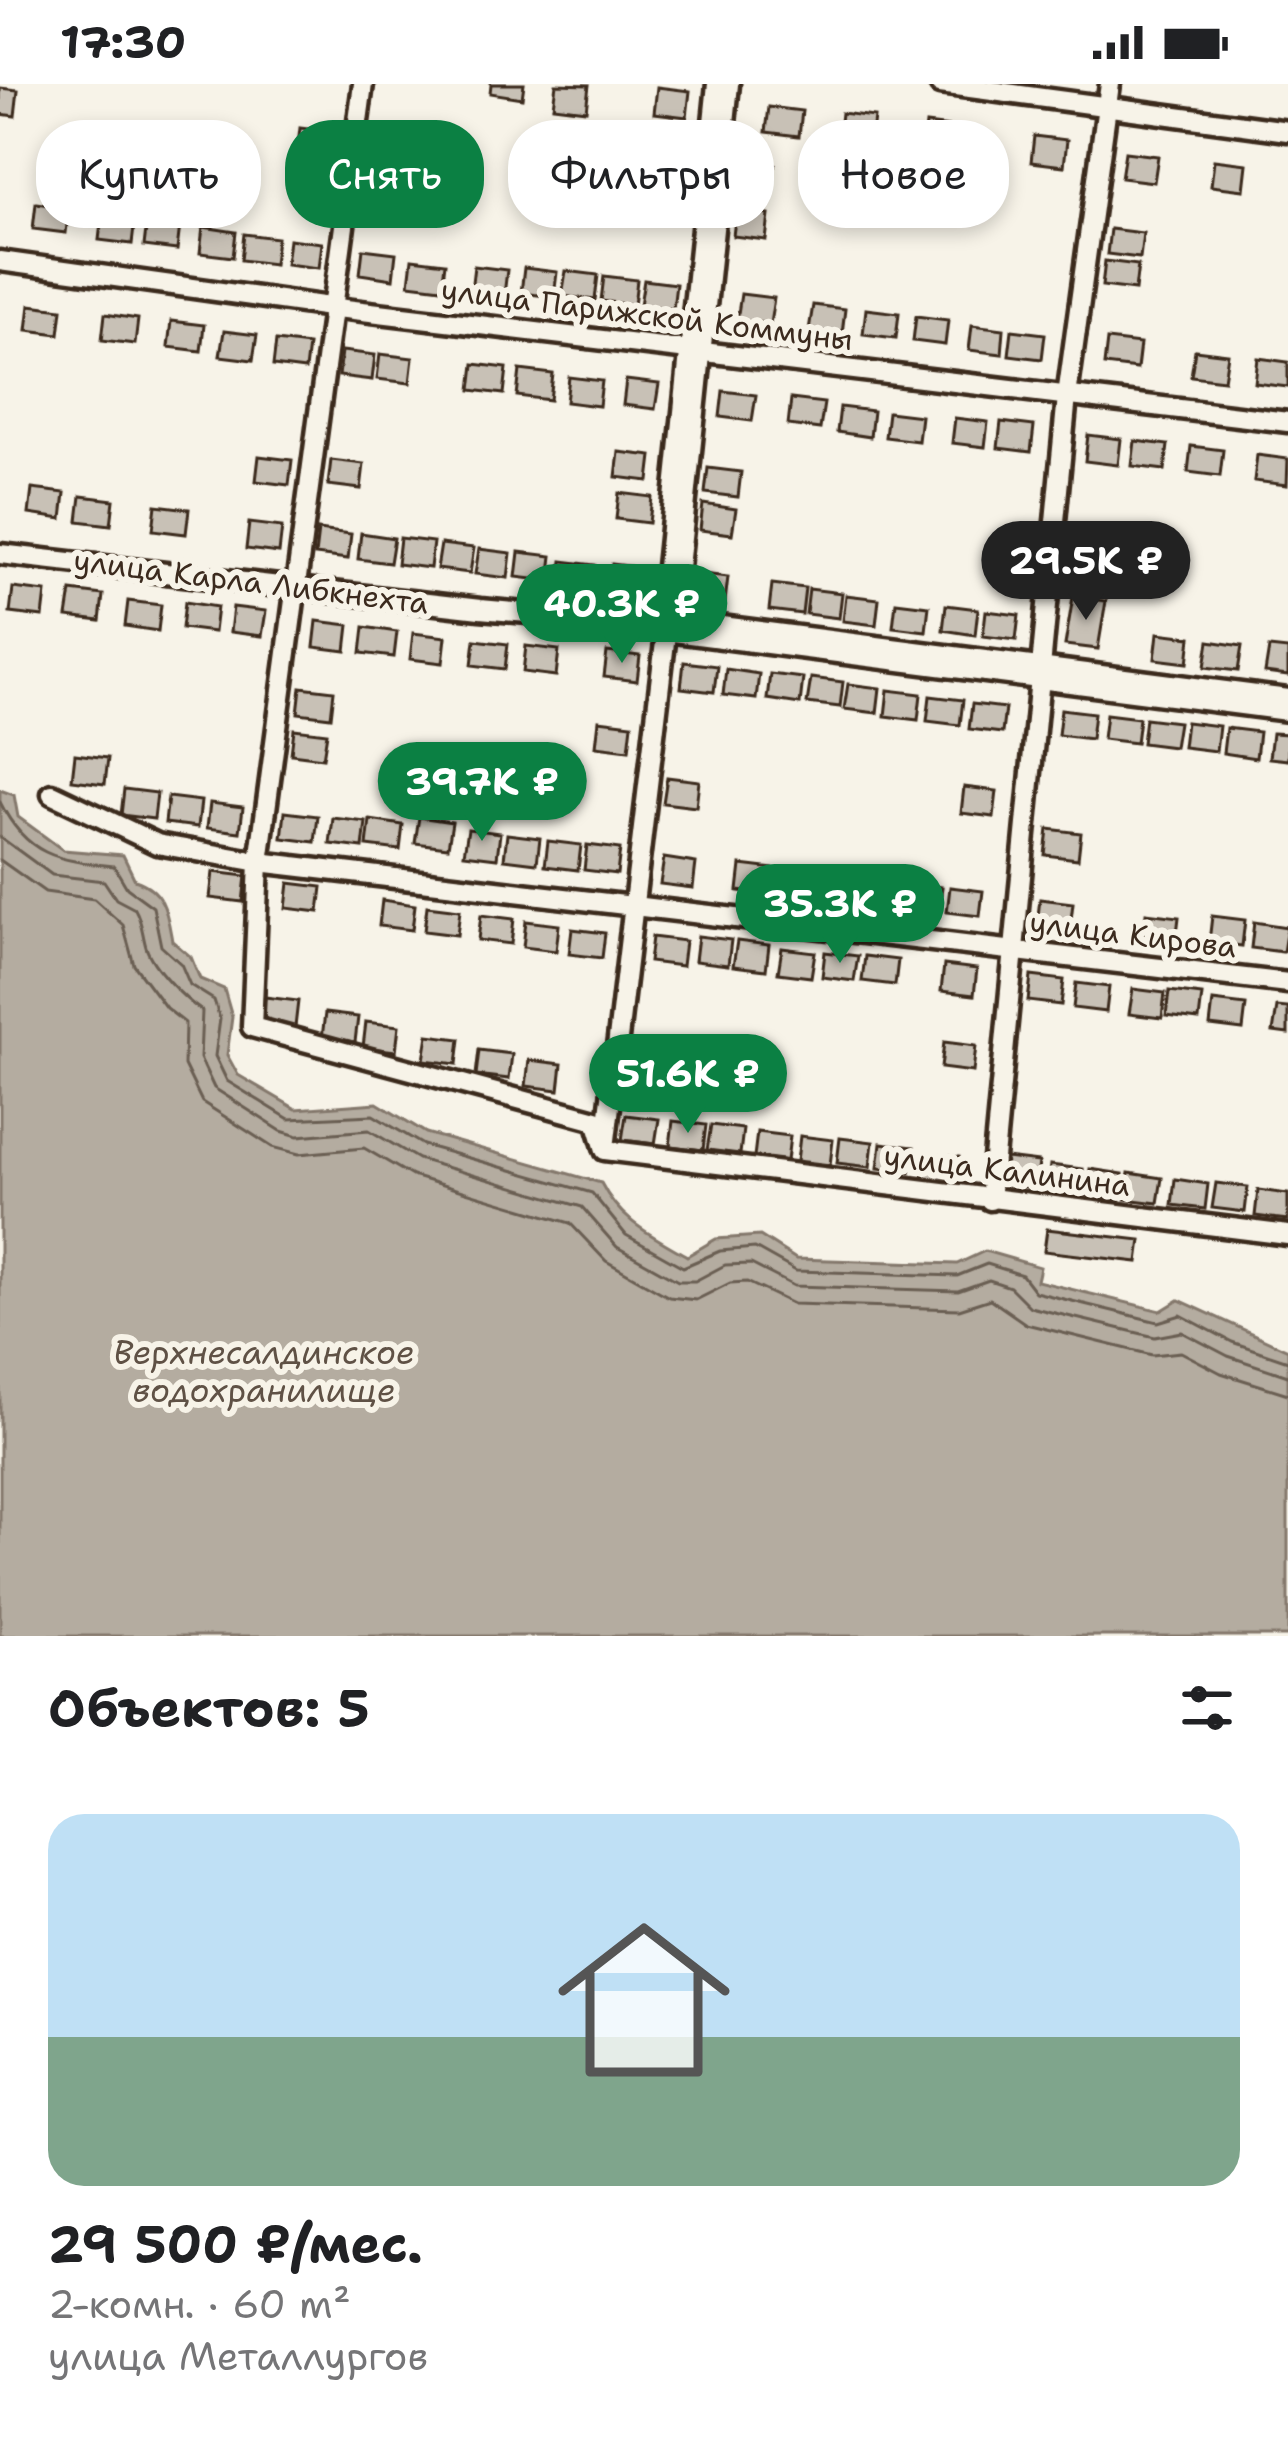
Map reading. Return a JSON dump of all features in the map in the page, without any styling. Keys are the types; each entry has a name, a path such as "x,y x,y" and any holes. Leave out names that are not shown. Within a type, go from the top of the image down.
{"main road":[{"path":"667,625 723,84"},
{"name":"улица Карла Либкнехта","path":"667,625 1288,705"}],"street":[{"path":"363,84 337,308 260,862 252,1027 596,1120 604,1150"},
{"path":"940,84 1288,131"},
{"path":"990,1200 1067,396 1110,84"},
{"name":"улица Парижской Коммуны","path":"0,261 337,308 1288,422"},
{"name":"улица Карла Либкнехта","path":"0,554 296,584 480,609 667,625"},
{"path":"604,1150 667,625"},
{"name":"улица Кирова","path":"52,794 157,844 260,862 1288,983"},
{"name":"улица Калинина","path":"604,1150 1288,1235"}],"water":[{"name":"Верхнесалдинское водохранилище","path":"0,790 14,795 18,817 63,850 123,855 135,880 159,896 172,941 191,957 200,979 224,989 232,1017 227,1055 238,1075 296,1109 377,1103 426,1133 601,1183 627,1217 687,1256 716,1239 760,1236 796,1259 957,1264 985,1251 1040,1267 1037,1281 1161,1311 1179,1300 1288,1350 1288,1636 0,1636"}],"building":[{"path":"491,84 524,84 522,98 490,93"},
{"path":"556,84 589,85 586,110 553,106"},
{"path":"657,87 690,91 687,117 654,113"},
{"path":"0,88 18,90 15,116 0,114"},
{"path":"769,107 802,111 798,136 774,133 774,120 767,120"},
{"path":"841,113 874,117 874,120 840,120"},
{"path":"1034,136 1067,140 1064,166 1031,162"},
{"path":"1125,152 1158,156 1154,182 1121,178"},
{"path":"1214,160 1247,164 1244,190 1211,186"},
{"path":"36,203 36,228 67,228 66,233 33,229"},
{"path":"100,228 134,228 132,244 99,240"},
{"path":"146,228 180,228 177,250 144,246"},
{"path":"203,228 236,232 233,257 200,253"},
{"path":"734,228 767,228 766,240 733,236"},
{"path":"1110,229 1143,233 1140,258 1107,254"},
{"path":"244,234 277,238 274,264 241,260"},
{"path":"289,239 322,243 319,268 286,264"},
{"path":"363,249 396,253 393,279 360,274"},
{"path":"412,259 445,263 442,288 409,284"},
{"path":"1105,261 1138,265 1135,290 1102,286"},
{"path":"474,266 507,270 504,295 471,291"},
{"path":"524,268 557,272 554,297 521,293"},
{"path":"566,271 598,275 595,300 562,296"},
{"path":"604,276 637,280 634,305 601,301"},
{"path":"644,280 676,284 673,309 640,305"},
{"path":"741,294 774,298 770,324 737,320"},
{"path":"30,305 62,309 59,334 27,330"},
{"path":"813,305 845,309 842,334 809,330"},
{"path":"866,309 899,313 896,338 863,334"},
{"path":"105,314 138,319 135,344 102,340"},
{"path":"916,316 948,320 945,345 913,341"},
{"path":"171,321 204,325 201,351 168,347"},
{"path":"972,325 1004,329 1002,354 969,350"},
{"path":"1012,330 1045,334 1042,359 1009,355"},
{"path":"224,331 257,335 253,360 220,356"},
{"path":"1107,340 1140,344 1137,369 1104,365"},
{"path":"276,341 308,345 305,370 273,366"},
{"path":"1195,350 1228,354 1224,380 1191,376"},
{"path":"342,351 375,355 372,380 339,376"},
{"path":"380,354 413,358 410,383 377,379"},
{"path":"1258,358 1288,362 1288,387 1255,383"},
{"path":"474,364 507,368 504,394 471,390"},
{"path":"520,370 553,374 550,400 517,396"},
{"path":"569,377 602,381 599,406 566,402"},
{"path":"626,380 659,384 655,409 623,405"},
{"path":"723,391 756,395 752,421 720,417"},
{"path":"791,399 824,403 820,429 788,425"},
{"path":"840,407 873,411 870,437 837,432"},
{"path":"888,412 921,416 918,441 885,437"},
{"path":"955,418 988,422 985,447 952,443"},
{"path":"1001,422 1034,426 1031,452 998,448"},
{"path":"1088,435 1121,439 1118,465 1085,461"},
{"path":"1135,441 1168,445 1165,470 1132,466"},
{"path":"1191,446 1223,450 1220,476 1188,472"},
{"path":"619,452 652,456 649,481 616,477"},
{"path":"1257,455 1288,459 1287,485 1254,481"},
{"path":"259,456 292,460 289,485 256,481"},
{"path":"331,460 364,464 361,489 328,485"},
{"path":"708,468 741,472 738,497 705,493"},
{"path":"32,489 65,493 62,519 29,514"},
{"path":"619,493 652,497 649,523 616,519"},
{"path":"81,496 114,500 111,525 78,521"},
{"path":"703,504 736,509 732,534 700,530"},
{"path":"156,505 189,509 186,534 153,530"},
{"path":"249,523 282,527 279,553 246,549"},
{"path":"318,530 351,534 348,559 315,555"},
{"path":"361,533 394,538 390,563 358,559"},
{"path":"400,538 433,542 430,568 397,564"},
{"path":"441,544 474,548 470,573 437,569"},
{"path":"479,549 511,553 508,578 475,574"},
{"path":"519,552 552,556 549,581 516,577"},
{"path":"562,561 595,565 592,590 559,586"},
{"path":"612,564 645,568 641,593 608,589"},
{"path":"695,573 728,577 725,602 692,598"},
{"path":"772,584 805,588 802,614 769,610"},
{"path":"13,588 46,592 43,617 10,613"},
{"path":"809,589 842,593 839,618 806,614"},
{"path":"71,591 103,595 100,621 67,617"},
{"path":"846,595 879,599 876,625 843,621"},
{"path":"1073,597 1106,601 1098,649 1065,645"},
{"path":"128,601 161,605 158,631 125,626"},
{"path":"185,602 217,607 214,632 182,628"},
{"path":"896,602 929,606 926,631 893,627"},
{"path":"946,605 978,609 975,635 943,630"},
{"path":"233,607 266,611 262,636 230,632"},
{"path":"986,611 1019,615 1016,640 983,636"},
{"path":"317,621 349,625 346,651 314,647"},
{"path":"364,627 397,632 394,657 361,653"},
{"path":"413,633 446,637 443,663 410,659"},
{"path":"1158,633 1191,637 1188,663 1155,659"},
{"path":"475,640 508,644 505,669 472,665"},
{"path":"1209,641 1242,646 1238,671 1205,667"},
{"path":"526,646 559,650 556,676 523,672"},
{"path":"1269,648 1288,650 1288,676 1265,673"},
{"path":"607,652 640,656 637,681 604,677"},
{"path":"684,662 717,666 714,692 681,688"},
{"path":"726,669 759,674 756,699 723,695"},
{"path":"770,674 803,678 800,704 767,699"},
{"path":"811,678 843,682 840,707 807,703"},
{"path":"848,684 880,688 877,713 844,709"},
{"path":"301,687 334,691 331,717 298,713"},
{"path":"888,690 921,694 918,720 885,716"},
{"path":"930,696 963,700 960,725 927,721"},
{"path":"972,704 1005,708 1002,733 969,729"},
{"path":"1061,709 1094,713 1091,739 1058,735"},
{"path":"1106,714 1139,718 1136,743 1103,739"},
{"path":"1145,718 1178,722 1174,747 1142,743"},
{"path":"599,720 632,724 629,750 596,746"},
{"path":"1186,722 1219,726 1216,751 1183,747"},
{"path":"1226,728 1259,732 1256,758 1223,753"},
{"path":"294,729 327,733 323,758 291,754"},
{"path":"1272,733 1288,734 1288,760 1269,758"},
{"path":"75,754 108,758 105,784 72,780"},
{"path":"667,777 699,781 696,807 663,803"},
{"path":"964,787 997,791 994,817 961,813"},
{"path":"124,789 157,793 154,819 121,815"},
{"path":"168,797 201,801 198,827 165,823"},
{"path":"210,803 243,807 240,832 207,828"},
{"path":"285,812 318,816 315,842 282,838"},
{"path":"419,817 452,822 448,847 415,843"},
{"path":"333,818 366,822 363,848 330,844"},
{"path":"370,820 403,825 400,850 367,846"},
{"path":"468,829 500,833 497,858 464,854"},
{"path":"1048,829 1081,833 1078,859 1045,855"},
{"path":"507,834 540,838 537,863 504,859"},
{"path":"548,841 581,845 578,870 545,866"},
{"path":"587,845 620,849 617,874 584,870"},
{"path":"664,858 696,863 693,888 660,884"},
{"path":"741,865 774,869 771,895 738,891"},
{"path":"784,868 817,872 814,897 781,893"},
{"path":"213,872 246,876 243,902 210,898"},
{"path":"870,878 903,882 900,907 867,903"},
{"path":"289,883 322,887 319,912 286,908"},
{"path":"909,883 942,887 938,912 905,908"},
{"path":"950,887 983,891 980,916 947,912"},
{"path":"1040,899 1073,903 1070,928 1037,924"},
{"path":"382,900 415,905 412,930 379,926"},
{"path":"427,906 460,910 457,935 424,931"},
{"path":"1146,913 1179,917 1176,942 1143,938"},
{"path":"481,915 514,919 511,944 478,940"},
{"path":"1212,916 1245,920 1242,946 1209,942"},
{"path":"526,921 559,925 556,951 523,947"},
{"path":"1254,922 1287,927 1283,952 1251,948"},
{"path":"572,929 605,933 602,958 569,954"},
{"path":"698,936 731,940 728,965 695,961"},
{"path":"652,937 685,941 682,966 649,962"},
{"path":"737,941 769,945 766,970 733,966"},
{"path":"782,948 815,952 811,977 778,973"},
{"path":"825,952 858,956 854,981 822,977"},
{"path":"865,956 898,960 895,985 862,981"},
{"path":"944,965 977,969 974,995 941,991"},
{"path":"1031,976 1064,980 1061,1005 1028,1001"},
{"path":"1076,983 1109,987 1106,1012 1073,1008"},
{"path":"1133,989 1165,993 1162,1018 1129,1014"},
{"path":"1169,991 1202,995 1199,1020 1166,1016"},
{"path":"265,997 298,1001 295,1027 262,1023"},
{"path":"1213,1001 1246,1005 1243,1030 1210,1026"},
{"path":"1277,1007 1288,1008 1288,1034 1273,1032"},
{"path":"325,1013 358,1017 355,1042 322,1038"},
{"path":"366,1022 399,1026 396,1051 363,1047"},
{"path":"428,1035 460,1039 457,1064 424,1060"},
{"path":"944,1042 976,1046 973,1072 941,1068"},
{"path":"479,1050 512,1054 509,1079 476,1075"},
{"path":"529,1060 562,1064 559,1090 526,1086"},
{"path":"626,1115 659,1119 655,1144 622,1140"},
{"path":"673,1121 706,1125 703,1150 670,1146"},
{"path":"711,1125 743,1129 740,1154 707,1150"},
{"path":"757,1132 790,1136 787,1161 754,1157"},
{"path":"800,1136 833,1140 830,1165 797,1161"},
{"path":"840,1138 873,1142 870,1167 837,1163"},
{"path":"881,1143 914,1147 910,1172 878,1168"},
{"path":"926,1153 959,1157 956,1182 923,1178"},
{"path":"1006,1158 1039,1162 1036,1188 1003,1184"},
{"path":"1050,1165 1083,1169 1080,1194 1047,1190"},
{"path":"1090,1169 1123,1174 1120,1199 1087,1195"},
{"path":"1129,1173 1162,1178 1158,1203 1125,1199"},
{"path":"1175,1179 1208,1184 1205,1209 1172,1205"},
{"path":"1216,1183 1248,1187 1245,1212 1212,1208"},
{"path":"1258,1190 1288,1194 1288,1220 1255,1216"},
{"path":"1047,1229 1141,1240 1138,1262 1044,1251"}]}
